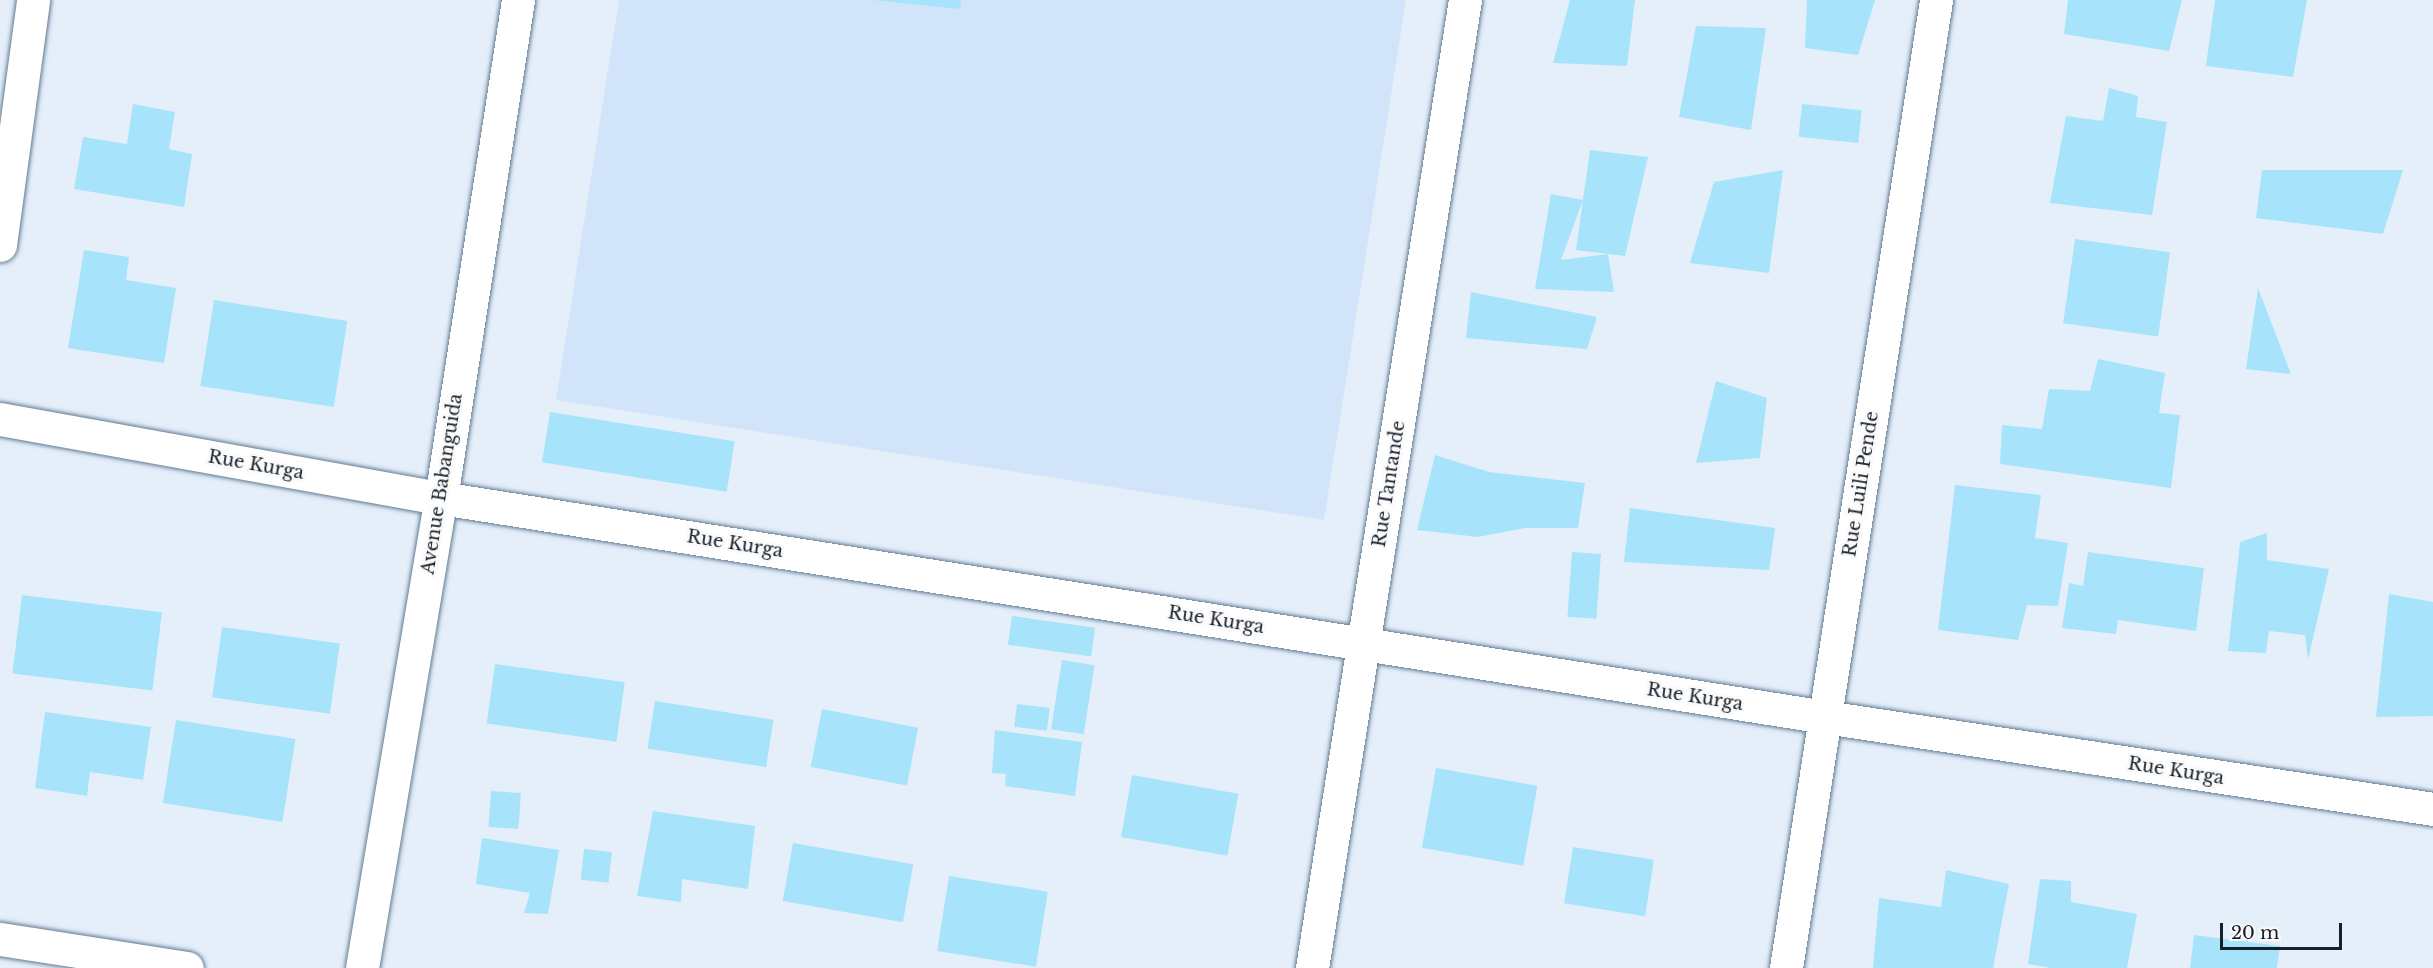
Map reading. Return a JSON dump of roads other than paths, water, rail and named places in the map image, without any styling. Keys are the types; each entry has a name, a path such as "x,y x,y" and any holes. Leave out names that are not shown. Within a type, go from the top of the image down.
{"street":[{"path":"0,245 33,0"},
{"name":"Avenue Babanguida","path":"362,968 441,498 518,0"},
{"name":"Rue Tantande","path":"1312,968 1465,0"},
{"name":"Rue Luili Pende","path":"1786,968 1936,0"},
{"name":"Rue Kurga","path":"0,419 441,498 1825,717 2433,810"},
{"path":"0,939 187,968"}]}
